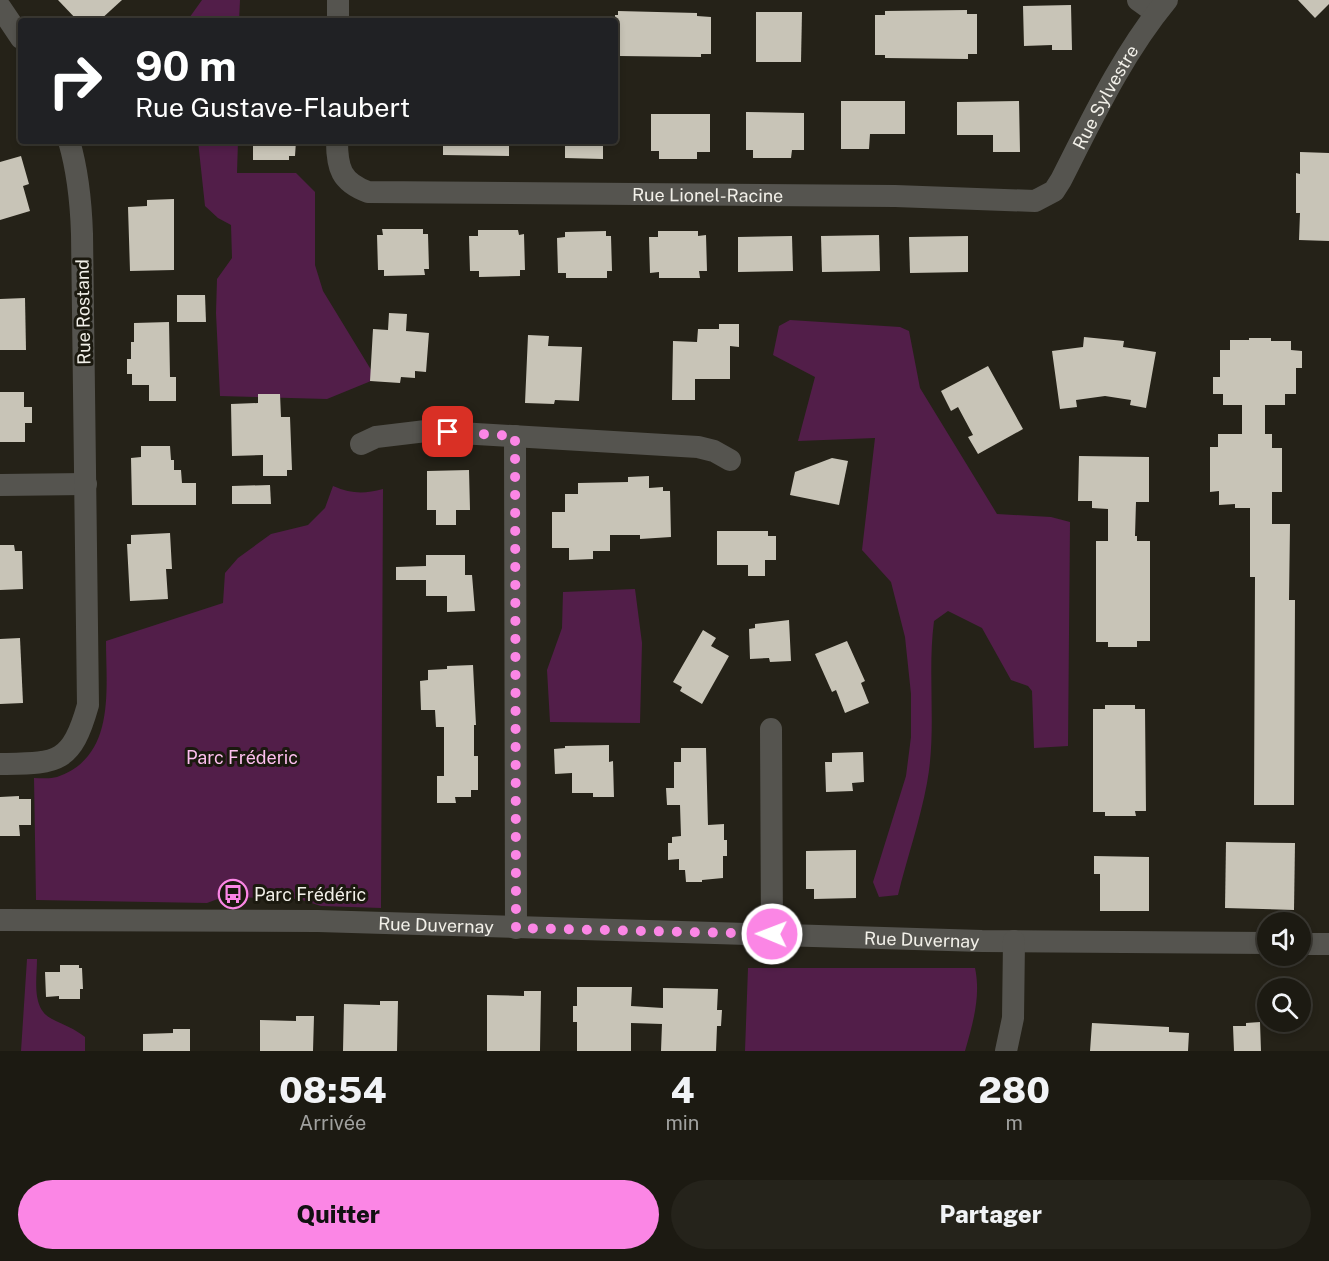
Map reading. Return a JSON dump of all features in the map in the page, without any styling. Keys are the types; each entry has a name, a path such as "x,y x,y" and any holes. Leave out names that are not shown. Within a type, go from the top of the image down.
{"street":[{"path":"338,0 338,18"},
{"name":"Rue Sylvestre","path":"1046,196 1054,191 1061,180 1154,4"},
{"path":"0,7 18,34"},
{"name":"Rue Rostand","path":"0,764 45,763 63,756 74,740 88,705 80,197 76,165 70,144"},
{"name":"Rue Lionel-Racine","path":"337,151 344,177 355,187 368,192 895,196 1023,201 1035,201 1046,196"},
{"path":"361,444 376,437 426,430 698,447 714,451 730,460"},
{"path":"515,436 516,928"},
{"path":"0,485 86,484"},
{"path":"771,729 772,934"},
{"name":"Rue Duvernay","path":"0,920 318,921 1014,941 1257,944"},
{"path":"1006,1051 1013,1018 1014,941"},
{"path":"1311,944 1329,944"}],"green space":[{"path":"202,0 240,0 239,18 189,18"},
{"path":"198,144 238,144 237,173 296,173 315,192 315,265 323,291 373,373 371,381 327,399 220,396 216,313 217,279 232,258 231,225 218,218 205,206"},
{"path":"790,320 900,327 909,331 920,388 997,514 1051,517 1070,522 1068,746 1034,748 1032,691 1028,686 1011,680 982,628 948,611 934,621 931,662 930,763 921,811 898,895 879,897 873,882 906,776 911,737 911,694 905,637 891,582 862,550 875,438 798,441 815,377 773,355 779,326"},
{"name":"Parc Fréderic","path":"333,486 346,491 358,492 383,489 381,908 321,906 299,899 223,897 207,903 36,900 34,778 57,777 76,767 90,754 104,720 107,680 106,641 223,603 225,573 238,558 271,534 308,525 325,508"},
{"path":"635,589 642,643 640,723 550,722 547,670 562,628 563,592"},
{"path":"27,959 37,959 36,984 41,1008 52,1019 85,1037 85,1051 21,1051"},
{"path":"748,968 975,968 977,999 965,1051 745,1051"}],"building":[{"path":"58,0 122,0 102,18 75,18"},
{"path":"1298,0 1329,0 1329,4 1315,18"},
{"path":"1071,5 1072,50 1052,50 1052,45 1024,46 1023,6"},
{"path":"967,10 967,14 977,14 977,54 968,54 968,59 885,58 885,55 875,55 875,15 885,15 885,11"},
{"path":"618,11 697,13 697,16 711,17 711,54 701,54 701,57 619,56 618,18 615,18 615,15 618,15"},
{"path":"756,12 802,12 801,62 756,62"},
{"path":"841,101 905,101 905,134 870,134 869,149 841,149"},
{"path":"1019,101 1020,152 993,152 993,135 957,135 957,102"},
{"path":"746,112 804,113 804,150 792,150 791,158 753,158 753,150 746,150"},
{"path":"651,114 710,114 710,152 697,152 697,159 659,159 659,151 651,151"},
{"path":"253,144 296,144 295,156 289,156 289,160 253,160"},
{"path":"443,144 509,144 509,156 443,155"},
{"path":"565,144 603,144 603,159 565,158"},
{"path":"1300,152 1329,153 1329,241 1299,240 1300,213 1296,213 1296,173 1300,174"},
{"path":"21,156 29,184 23,186 30,211 0,220 0,162"},
{"path":"174,199 174,270 130,271 128,207 147,206 147,200"},
{"path":"382,229 423,229 423,234 428,234 429,269 424,269 425,275 384,276 384,270 378,270 377,235 383,235"},
{"path":"478,230 518,230 519,235 524,234 525,270 520,270 520,276 479,277 479,271 470,271 469,236 478,236"},
{"path":"606,231 606,236 611,236 612,271 607,271 607,278 566,278 566,273 558,273 557,238 565,237 565,232"},
{"path":"658,231 698,231 698,236 706,235 707,271 699,271 700,278 659,278 659,272 650,273 649,237 658,237"},
{"path":"879,235 880,271 822,272 821,236"},
{"path":"792,236 793,271 738,272 738,237"},
{"path":"968,236 968,272 910,273 909,237"},
{"path":"177,295 205,295 206,322 177,322"},
{"path":"25,298 26,350 0,350 0,299"},
{"path":"389,313 407,314 406,331 429,333 426,372 415,371 415,378 401,377 400,383 370,381 373,329 388,330"},
{"path":"169,322 170,377 176,377 176,401 149,401 149,385 132,385 132,374 127,374 127,359 131,359 131,342 134,342 134,323"},
{"path":"719,324 739,324 739,347 730,346 730,379 695,379 695,400 672,400 673,341 697,342 698,329 719,329"},
{"path":"528,335 549,336 548,346 582,347 579,401 555,400 554,404 525,403"},
{"path":"1084,337 1124,341 1123,347 1156,352 1146,408 1130,405 1131,400 1105,396 1076,400 1077,407 1060,409 1052,351 1083,347"},
{"path":"1249,338 1291,341 1291,350 1302,351 1302,368 1296,368 1296,394 1285,394 1285,405 1265,405 1265,434 1272,434 1272,448 1282,448 1282,492 1272,492 1272,524 1290,524 1289,600 1295,600 1294,805 1254,805 1255,577 1250,577 1250,508 1235,508 1235,504 1219,505 1219,491 1210,492 1210,447 1218,447 1218,434 1242,434 1242,405 1223,405 1223,394 1213,394 1213,377 1220,377 1220,350 1230,350 1230,340 1249,340"},
{"path":"988,366 1023,429 978,454 968,437 973,435 958,407 951,411 941,391"},
{"path":"0,392 24,392 24,407 32,407 32,423 25,423 25,442 0,442"},
{"path":"258,394 280,394 281,417 290,417 292,470 287,470 287,476 263,476 263,455 232,456 231,404 258,403"},
{"path":"141,446 170,446 174,470 181,470 182,483 196,483 196,505 132,505 131,458 141,457"},
{"path":"1079,456 1149,457 1149,502 1136,502 1135,536 1137,536 1137,541 1150,541 1150,641 1137,641 1137,647 1108,647 1108,642 1096,642 1096,541 1108,541 1108,509 1092,508 1092,501 1078,501"},
{"path":"832,458 848,461 839,505 790,495 795,472"},
{"path":"469,470 470,510 456,510 456,525 436,525 436,510 427,510 427,471"},
{"path":"649,476 649,488 663,487 663,491 670,491 671,537 640,539 640,535 610,535 610,551 593,551 593,559 569,560 569,548 552,548 552,512 565,512 565,494 578,494 578,483 628,482 628,477"},
{"path":"270,485 271,504 232,504 232,486"},
{"path":"717,531 768,531 768,536 776,536 776,560 765,560 765,576 748,576 748,565 717,565"},
{"path":"170,533 172,569 166,569 168,599 130,601 127,544 131,544 131,535"},
{"path":"0,545 14,545 15,551 22,551 23,589 0,590"},
{"path":"426,555 465,555 465,575 472,575 475,611 447,612 447,596 426,596 426,580 396,580 396,567 426,566"},
{"path":"789,620 791,661 770,662 769,658 750,659 749,629 755,628 755,624"},
{"path":"703,630 716,638 711,646 729,656 702,704 680,691 682,687 673,682"},
{"path":"20,638 23,703 0,704 0,639"},
{"path":"847,641 865,681 861,683 869,703 845,713 836,690 832,692 815,654"},
{"path":"473,665 476,725 474,725 474,756 478,756 478,790 471,790 471,797 455,797 456,803 437,803 437,776 444,776 444,727 436,727 435,710 421,710 420,681 428,680 428,670 447,669 447,666"},
{"path":"1105,705 1135,705 1135,709 1145,709 1146,811 1135,811 1136,816 1105,816 1105,812 1093,812 1093,709 1105,709"},
{"path":"609,745 609,762 613,761 614,797 593,797 593,793 572,793 572,773 555,774 554,749 565,748 565,746"},
{"path":"681,748 706,748 708,825 724,824 724,840 727,840 727,856 723,856 723,878 686,882 685,870 679,870 679,859 668,860 668,843 672,843 672,837 681,836 680,805 667,805 666,788 674,788 674,762 681,762"},
{"path":"863,752 864,782 852,783 853,791 826,792 825,762 832,762 832,753"},
{"path":"19,796 19,799 31,799 31,825 19,825 20,836 0,836 0,797"},
{"path":"1226,842 1295,843 1294,910 1225,908"},
{"path":"856,850 856,898 814,899 814,889 806,889 806,851"},
{"path":"1094,856 1149,857 1149,911 1100,911 1100,874 1094,874"},
{"path":"60,965 79,965 79,968 82,968 83,989 80,989 80,999 46,997 45,972 60,972"},
{"path":"577,987 632,987 631,1006 663,1008 663,988 718,989 717,1010 722,1010 721,1026 717,1026 716,1051 661,1051 662,1024 631,1023 631,1051 577,1051 577,1022 573,1022 573,1006 577,1006"},
{"path":"524,991 541,991 540,1051 487,1051 487,995 524,996"},
{"path":"380,1001 398,1001 397,1051 343,1051 344,1004 380,1005"},
{"path":"296,1016 314,1016 313,1051 260,1051 260,1020 296,1021"},
{"path":"1257,1022 1257,1032 1260,1032 1261,1051 1234,1051 1233,1026 1246,1026 1246,1023"},
{"path":"1092,1023 1169,1027 1169,1032 1189,1033 1188,1051 1090,1051"},
{"path":"173,1029 190,1029 190,1051 143,1051 143,1034 173,1033"}],"place":[{"name":"Parc Frédéric","path":"233,894"}],"route":[{"path":"448,432 515,436 516,928 772,934"}]}
